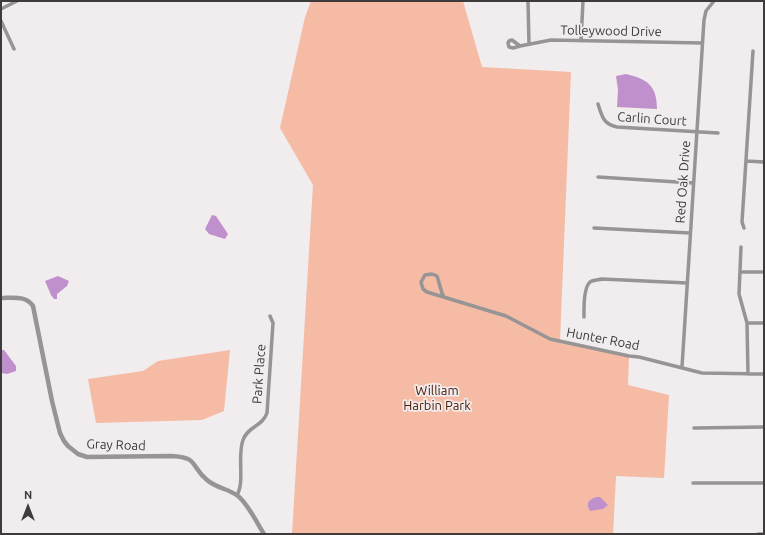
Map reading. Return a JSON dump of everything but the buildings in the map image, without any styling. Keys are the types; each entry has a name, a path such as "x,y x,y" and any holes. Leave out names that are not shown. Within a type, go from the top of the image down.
{"street":[{"path":"1,9 17,1"},
{"path":"528,1 529,44"},
{"path":"581,41 583,1"},
{"name":"Red Oak Drive","path":"682,367 702,43 704,20 706,11 711,2"},
{"path":"1,21 14,49"},
{"name":"Tolleywood Drive","path":"520,46 551,40 702,43"},
{"path":"744,228 742,222 753,51"},
{"name":"Carlin Court","path":"598,104 603,118 610,125 617,127 718,133"},
{"path":"746,161 764,162"},
{"path":"598,177 693,183"},
{"path":"594,228 690,233"},
{"path":"741,247 739,299 747,323 748,374"},
{"path":"740,272 764,272"},
{"name":"Hunter Road","path":"444,298 437,276 432,274 425,275 421,282 423,289 427,292 444,298 506,316 550,339 639,357 706,373 764,374"},
{"path":"584,317 586,287 589,282 594,280 602,279 686,283"},
{"name":"Gray Road","path":"1,298 21,298 28,300 33,306 60,433 72,451 82,456 96,457 182,457 189,459 211,483 237,495 242,500 264,534"},
{"name":"Park Place","path":"237,495 240,488 240,466 243,439 250,430 262,421 267,413 273,323 270,316"},
{"path":"747,323 764,323"},
{"path":"694,428 764,427"},
{"path":"693,483 764,483"},
{"path":"758,534 764,534"}],"green space":[{"name":"William Harbin Park","path":"311,1 463,1 482,67 571,72 560,341 629,356 628,385 669,395 664,478 616,476 613,534 292,534 313,185 280,128 305,17"},
{"path":"230,350 224,411 202,420 96,423 88,379 143,371 158,361"}],"shaded area":[{"path":"626,74 640,78 649,84 655,94 657,109 617,107 618,90 616,76"},
{"path":"212,215 216,216 228,234 225,239 209,234 205,229"},
{"path":"58,276 69,281 67,286 57,294 57,299 54,299 45,281"},
{"path":"1,350 4,350 16,366 16,371 7,374 1,373"},
{"path":"597,497 600,497 608,505 603,509 590,511 588,506 589,502"}]}
